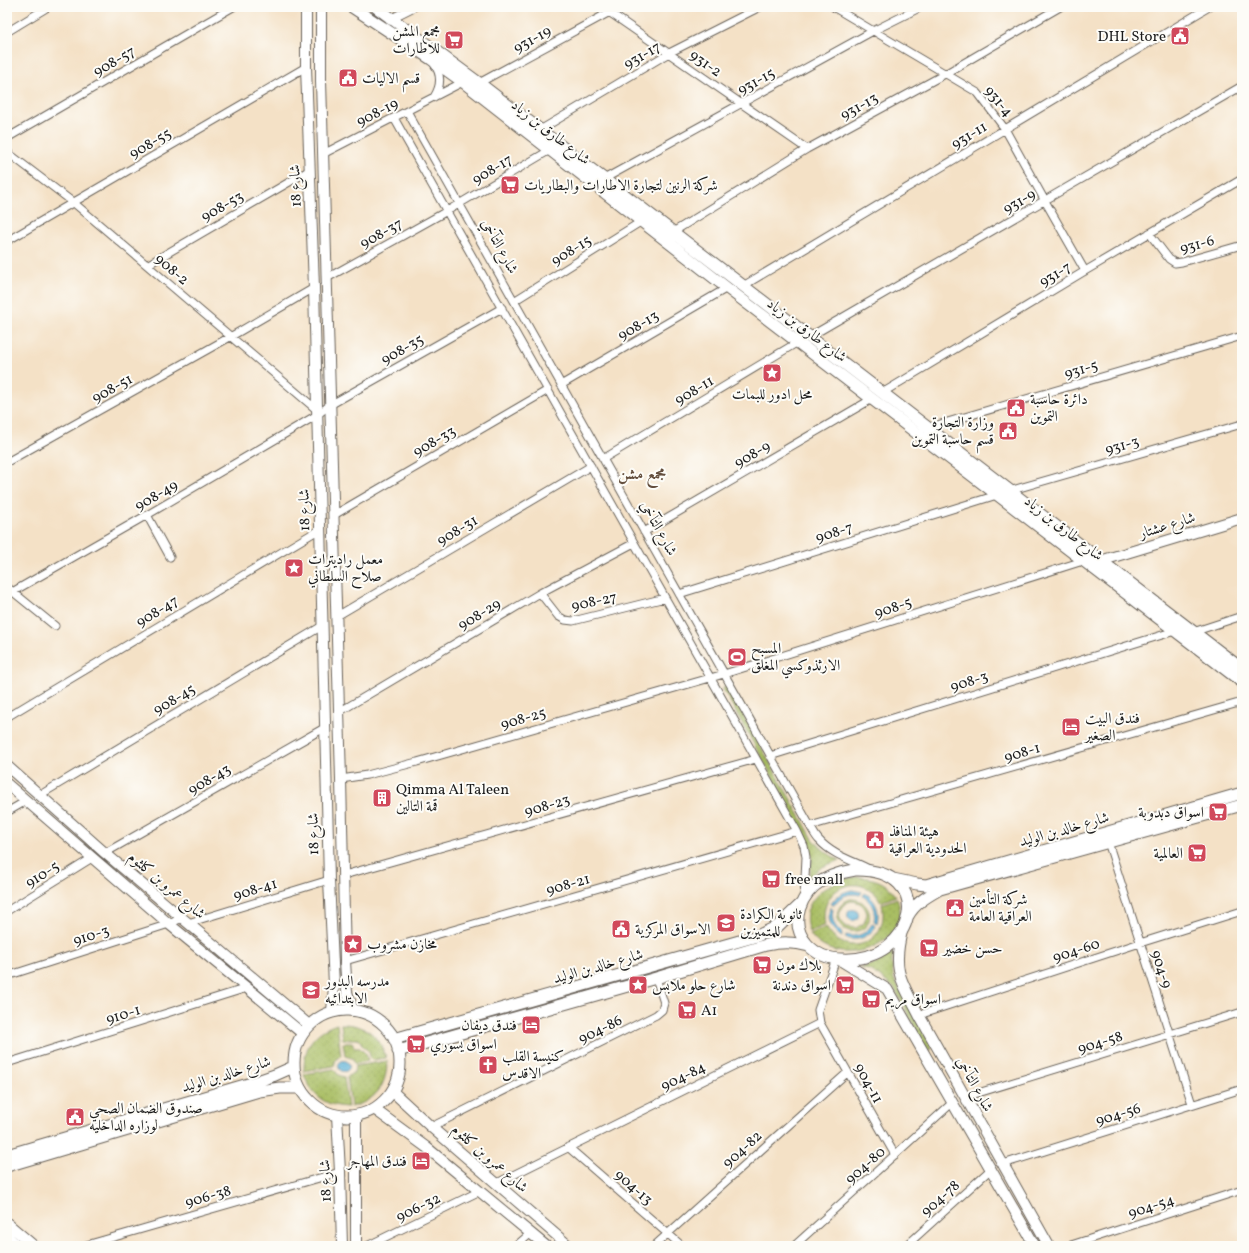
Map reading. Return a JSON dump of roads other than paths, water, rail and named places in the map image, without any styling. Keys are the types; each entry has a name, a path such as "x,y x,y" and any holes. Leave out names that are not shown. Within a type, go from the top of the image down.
{"main road":[{"name":"شارع طارق بن زياد","path":"352,7 463,82 727,288 1242,682"},
{"name":"شارع طارق بن زياد","path":"376,7 479,83 926,428 1242,669"},
{"name":"شارع خالد بن الوليد","path":"893,879 926,885 1242,793"},
{"name":"شارع خالد بن الوليد","path":"908,916 917,904 940,889 1242,805"},
{"path":"855,870 875,871 893,879 898,883 905,894 909,906 908,916 902,931 889,945 871,955 851,959 837,959 819,954 809,946 801,936 798,917 802,901 817,884 835,874 855,870"},
{"name":"شارع خالد بن الوليد","path":"394,1039 757,936 778,926 802,901"},
{"name":"شارع خالد بن الوليد","path":"398,1051 656,978 766,945 783,942 809,946"},
{"path":"353,1010 367,1014 379,1021 389,1031 394,1039 398,1051 400,1065 398,1079 392,1092 384,1101 374,1109 365,1113 356,1116 346,1116 337,1115 322,1110 309,1101 299,1088 293,1067 295,1049 302,1033 310,1025 320,1017 332,1012 353,1010"},
{"name":"شارع خالد بن الوليد","path":"7,1155 255,1082 293,1067"},
{"name":"شارع خالد بن الوليد","path":"7,1166 258,1091 280,1088 299,1088"}],"street":[{"path":"7,32 48,7"},
{"name":"908-57","path":"7,138 233,7"},
{"name":"شارع 18","path":"306,7 306,67 314,288 329,880 334,984 332,1012"},
{"name":"شارع 18","path":"321,7 321,90 346,961 347,992 353,1010"},
{"path":"383,28 392,18 414,7"},
{"name":"931-19","path":"479,83 619,7"},
{"name":"931-17","path":"540,130 669,53 760,7"},
{"name":"931-4","path":"833,7 978,93 1005,129 1085,271"},
{"name":"931-15","path":"604,179 873,31 921,7"},
{"name":"931-13","path":"673,232 807,149 945,74 1060,7"},
{"name":"931-11","path":"743,286 1209,7"},
{"name":"931-2","path":"609,12 807,149"},
{"path":"431,59 440,76 439,85 433,98"},
{"name":"908-55","path":"7,241 306,67"},
{"name":"908-19","path":"323,154 463,82"},
{"name":"931-9","path":"809,337 1242,86"},
{"path":"307,90 321,90"},
{"name":"شارع التآخي","path":"407,111 810,826 819,840 830,849 875,871"},
{"name":"شارع التآخي","path":"394,118 798,832 804,846 806,857 802,901"},
{"name":"908-17","path":"447,211 550,150"},
{"name":"908-2","path":"7,152 74,203 317,412"},
{"name":"908-53","path":"147,265 310,170"},
{"name":"931-7","path":"882,393 1242,178"},
{"name":"908-37","path":"327,278 447,211"},
{"name":"908-15","path":"514,301 642,221"},
{"name":"931-6","path":"1149,233 1169,259 1175,263 1242,245"},
{"path":"230,337 314,288"},
{"name":"908-13","path":"562,385 727,288"},
{"name":"908-35","path":"317,412 502,308"},
{"name":"931-5","path":"926,428 1242,336"},
{"name":"908-51","path":"7,462 230,337"},
{"name":"908-11","path":"603,459 798,342"},
{"name":"908-33","path":"334,515 548,390"},
{"name":"908-9","path":"644,532 872,399"},
{"name":"908-49","path":"9,591 147,515 317,412"},
{"path":"570,429 582,422"},
{"name":"931-3","path":"1009,491 1242,424"},
{"name":"908-31","path":"336,616 591,466"},
{"name":"908-7","path":"679,594 997,495"},
{"path":"147,515 170,557"},
{"name":"شارع عشتار","path":"1100,560 1242,518"},
{"name":"908-47","path":"7,717 320,528"},
{"name":"908-29","path":"339,712 540,593 634,542"},
{"name":"908-5","path":"711,678 1083,561"},
{"path":"9,591 55,626"},
{"name":"908-27","path":"540,593 558,616 565,620 573,621 666,598"},
{"path":"322,622 336,616"},
{"path":"1193,632 1242,616"},
{"name":"908-45","path":"40,795 322,622"},
{"name":"908-3","path":"770,756 1175,631"},
{"name":"908-25","path":"341,781 417,762 711,678"},
{"name":"908-1","path":"810,826 1242,702"},
{"name":"908-43","path":"105,853 326,727"},
{"name":"908-23","path":"344,875 756,759"},
{"name":"شارع عمرو بن كلثوم","path":"7,766 105,853 310,1025"},
{"path":"327,783 341,781"},
{"name":"شارع عمرو بن كلثوم","path":"7,784 169,924 302,1033"},
{"path":"7,812 26,801"},
{"name":"908-21","path":"346,961 798,832"},
{"name":"904-9","path":"1108,842 1192,1104"},
{"name":"910-5","path":"7,911 92,858"},
{"name":"908-41","path":"185,920 329,880"},
{"name":"904-60","path":"919,1015 1140,943 1242,912"},
{"name":"910-3","path":"7,976 185,920"},
{"name":"شارع التآخي","path":"902,931 898,946 897,959 901,980 919,1015 1049,1246"},
{"path":"820,1023 818,1010 837,959"},
{"name":"شارع التآخي","path":"837,959 870,978 887,990 1034,1246"},
{"name":"904-86","path":"431,1127 656,1016 662,1010 664,1003 656,978"},
{"name":"910-1","path":"7,1063 247,988"},
{"name":"904-58","path":"965,1097 1242,1012"},
{"name":"904-11","path":"820,1023 895,1156"},
{"name":"904-84","path":"497,1183 820,1023"},
{"path":"932,1068 946,1062"},
{"name":"904-82","path":"654,1246 848,1072"},
{"name":"904-56","path":"1002,1164 1242,1088"},
{"name":"شارع عمرو بن كلثوم","path":"392,1092 569,1246"},
{"name":"904-80","path":"794,1246 952,1103"},
{"name":"شارع عمرو بن كلثوم","path":"374,1109 426,1147 546,1246"},
{"name":"شارع 18","path":"337,1115 342,1246"},
{"name":"شارع 18","path":"356,1116 356,1246"},
{"name":"904-13","path":"568,1147 682,1246"},
{"name":"904-78","path":"906,1246 991,1169"},
{"name":"906-38","path":"82,1246 340,1172"},
{"name":"904-54","path":"1068,1246 1242,1190"},
{"name":"906-32","path":"367,1246 480,1191"},
{"path":"515,1219 524,1207"},
{"path":"7,1223 34,1246"},
{"path":"516,1246 531,1233"},
{"path":"7,1236 18,1246"}],"water":[{"path":"852,890 862,892 860,895 849,894 839,899 834,905 831,904 840,895"},
{"path":"865,893 872,899 876,906 878,914 877,923 874,921 873,907 863,896"},
{"path":"830,907 833,909 832,916 835,926 843,933 842,937 835,931 831,924 829,916"},
{"path":"851,910 855,910 857,911 857,919 851,920 848,917 848,913"},
{"path":"872,924 876,926 867,936 859,939 845,938 846,935 854,936 864,933"},
{"path":"344,1060 348,1062 350,1066 348,1070 344,1072 340,1070 338,1066 340,1062"}],"place":[{"name":"DHL Store","path":"1180,36"},
{"name":"مجمع المشن للاطارات","path":"454,40"},
{"name":"قسم الاليات","path":"348,78"},
{"name":"شركة الرنين لتجارة الاطارات والبطاريات","path":"510,185"},
{"name":"محل ادور للبمات","path":"772,373"},
{"name":"دائرة حاسبة التموين","path":"1016,408"},
{"name":"وزارة التجارة قسم حاسبة التموين","path":"1008,431"},
{"name":"معمل راديترات صلاح السلطاني","path":"294,568"},
{"name":"المسبح الارثذوكسي المغلق","path":"737,657"},
{"name":"فندق البيت الصغير","path":"1071,727"},
{"name":"Qimma Al Taleen قمة التالين","path":"382,798"},
{"name":"اسواق دبدوبة","path":"1218,812"},
{"name":"هيئة المنافذ الحدودية العراقية","path":"875,840"},
{"name":"العالمية","path":"1197,853"},
{"name":"free mall","path":"771,879"},
{"name":"شركة التأمين العراقية العامة","path":"955,908"},
{"name":"ثانوية الكرادة للمتميزين","path":"726,923"},
{"name":"الاسواق المركزية","path":"621,929"},
{"name":"مخازن مشروب","path":"353,944"},
{"name":"حسن خضير","path":"929,948"},
{"name":"بلاك مون","path":"762,965"},
{"name":"شارع حلو ملابس","path":"638,985"},
{"name":"اسواق دندنة","path":"845,985"},
{"name":"مدرسه البدور الابتدائيه","path":"311,990"},
{"name":"اسواق مريم","path":"871,999"},
{"name":"A1","path":"687,1010"},
{"name":"فندق ديفان","path":"531,1025"},
{"name":"اسواق يسوري","path":"416,1044"},
{"name":"كنيسة القلب الاقدس","path":"488,1065"},
{"name":"صندوق الضمان الصحي لوزاره الداخليه","path":"75,1117"},
{"name":"فندق المهاجر","path":"421,1161"}],"district":[{"name":"مجمع مشن","path":"642,473"}]}
